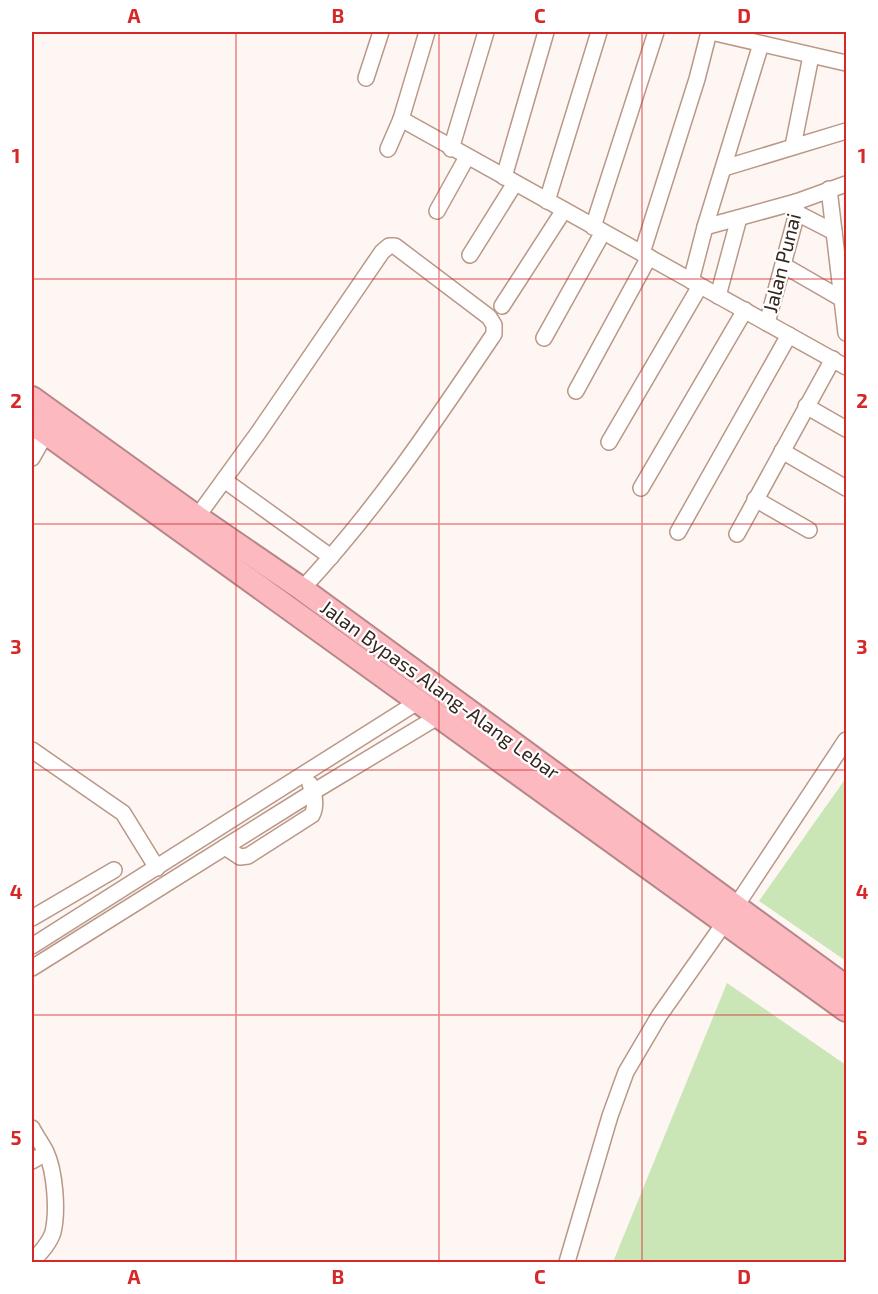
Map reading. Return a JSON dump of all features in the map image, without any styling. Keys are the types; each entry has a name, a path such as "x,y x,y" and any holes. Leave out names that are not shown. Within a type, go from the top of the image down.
{"highway":[{"name":"Jalan Bypass Alang-Alang Lebar","path":"32,398 197,517 302,589 734,909 846,1010"},
{"name":"Jalan Bypass Alang-Alang Lebar","path":"39,428 439,716 734,909 846,987"}],"street":[{"path":"366,78 381,32"},
{"path":"388,149 401,119 427,32"},
{"path":"451,149 486,32"},
{"path":"470,255 510,180 546,32"},
{"path":"547,201 599,32"},
{"path":"544,338 598,230 656,32"},
{"path":"576,391 645,255 710,32 846,63"},
{"path":"609,442 696,283 705,227 762,45"},
{"path":"793,146 811,56"},
{"path":"401,119 451,149 846,367"},
{"path":"724,168 846,131"},
{"path":"437,211 467,157"},
{"path":"705,227 754,212 796,208 829,189 846,184"},
{"path":"829,189 846,333"},
{"path":"796,208 834,232"},
{"name":"Jalan Punai","path":"767,323 796,208"},
{"path":"502,306 564,210"},
{"path":"718,296 739,218"},
{"path":"197,517 382,252 389,246 395,246 489,316 495,330 494,334 430,429 346,541 302,589"},
{"path":"783,265 842,299"},
{"path":"641,488 745,310"},
{"path":"678,532 789,335"},
{"path":"737,534 832,359"},
{"path":"806,406 846,429"},
{"path":"32,458 39,428"},
{"path":"782,451 846,488"},
{"path":"224,480 331,557"},
{"path":"755,500 808,530"},
{"path":"32,946 419,701"},
{"path":"32,968 439,716"},
{"path":"567,1263 610,1116 627,1072 659,1016 734,909 846,740"},
{"path":"32,750 123,813 157,868"},
{"path":"305,774 313,792"},
{"path":"32,918 114,870"},
{"path":"46,909 60,928"},
{"path":"32,1128 46,1152 52,1172 55,1212 53,1233 41,1259"},
{"path":"32,1161 46,1152"}],"green space":[{"path":"846,778 846,961 759,901"},
{"path":"727,983 846,1065 846,1262 613,1262"}]}
